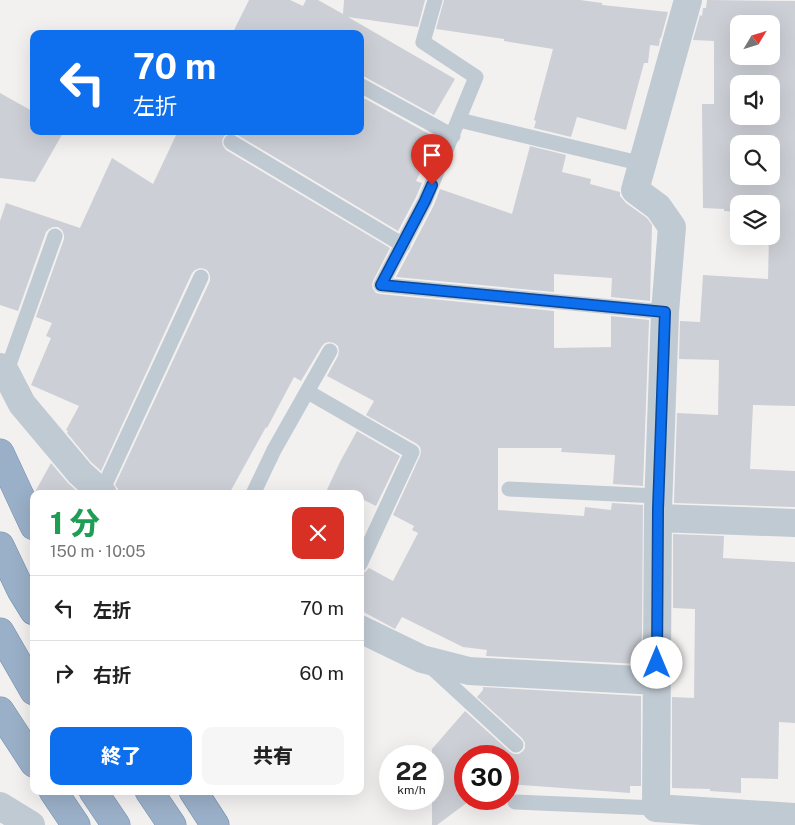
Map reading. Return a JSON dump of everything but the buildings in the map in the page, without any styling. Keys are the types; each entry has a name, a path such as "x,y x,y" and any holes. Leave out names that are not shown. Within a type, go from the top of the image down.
{"highway":[{"path":"0,453 30,517"},
{"path":"0,546 30,605"},
{"path":"0,632 30,684"},
{"path":"0,711 30,757"},
{"path":"56,795 76,825"},
{"path":"96,795 116,825"},
{"path":"152,795 172,825"},
{"path":"196,795 215,825"}],"street":[{"path":"688,0 635,190 658,207 672,227 665,312 658,507 656,808 795,817"},
{"path":"3,370 22,404 80,473 99,490"},
{"path":"658,507 795,523"},
{"path":"364,631 422,659 469,671 657,681"},
{"path":"0,806 31,825"}],"lane":[{"path":"434,0 423,42 476,77 425,201 381,285 665,312"},
{"path":"364,88 453,136"},
{"path":"459,120 643,164"},
{"path":"231,142 403,245"},
{"path":"3,370 55,236"},
{"path":"103,490 200,277"},
{"path":"255,490 274,450 330,351"},
{"path":"308,392 412,452 364,555"},
{"path":"509,489 658,507"},
{"path":"422,659 516,745"},
{"path":"519,802 656,808"}],"route":[{"path":"432,185 381,285 665,312 658,509 657,663"}]}
